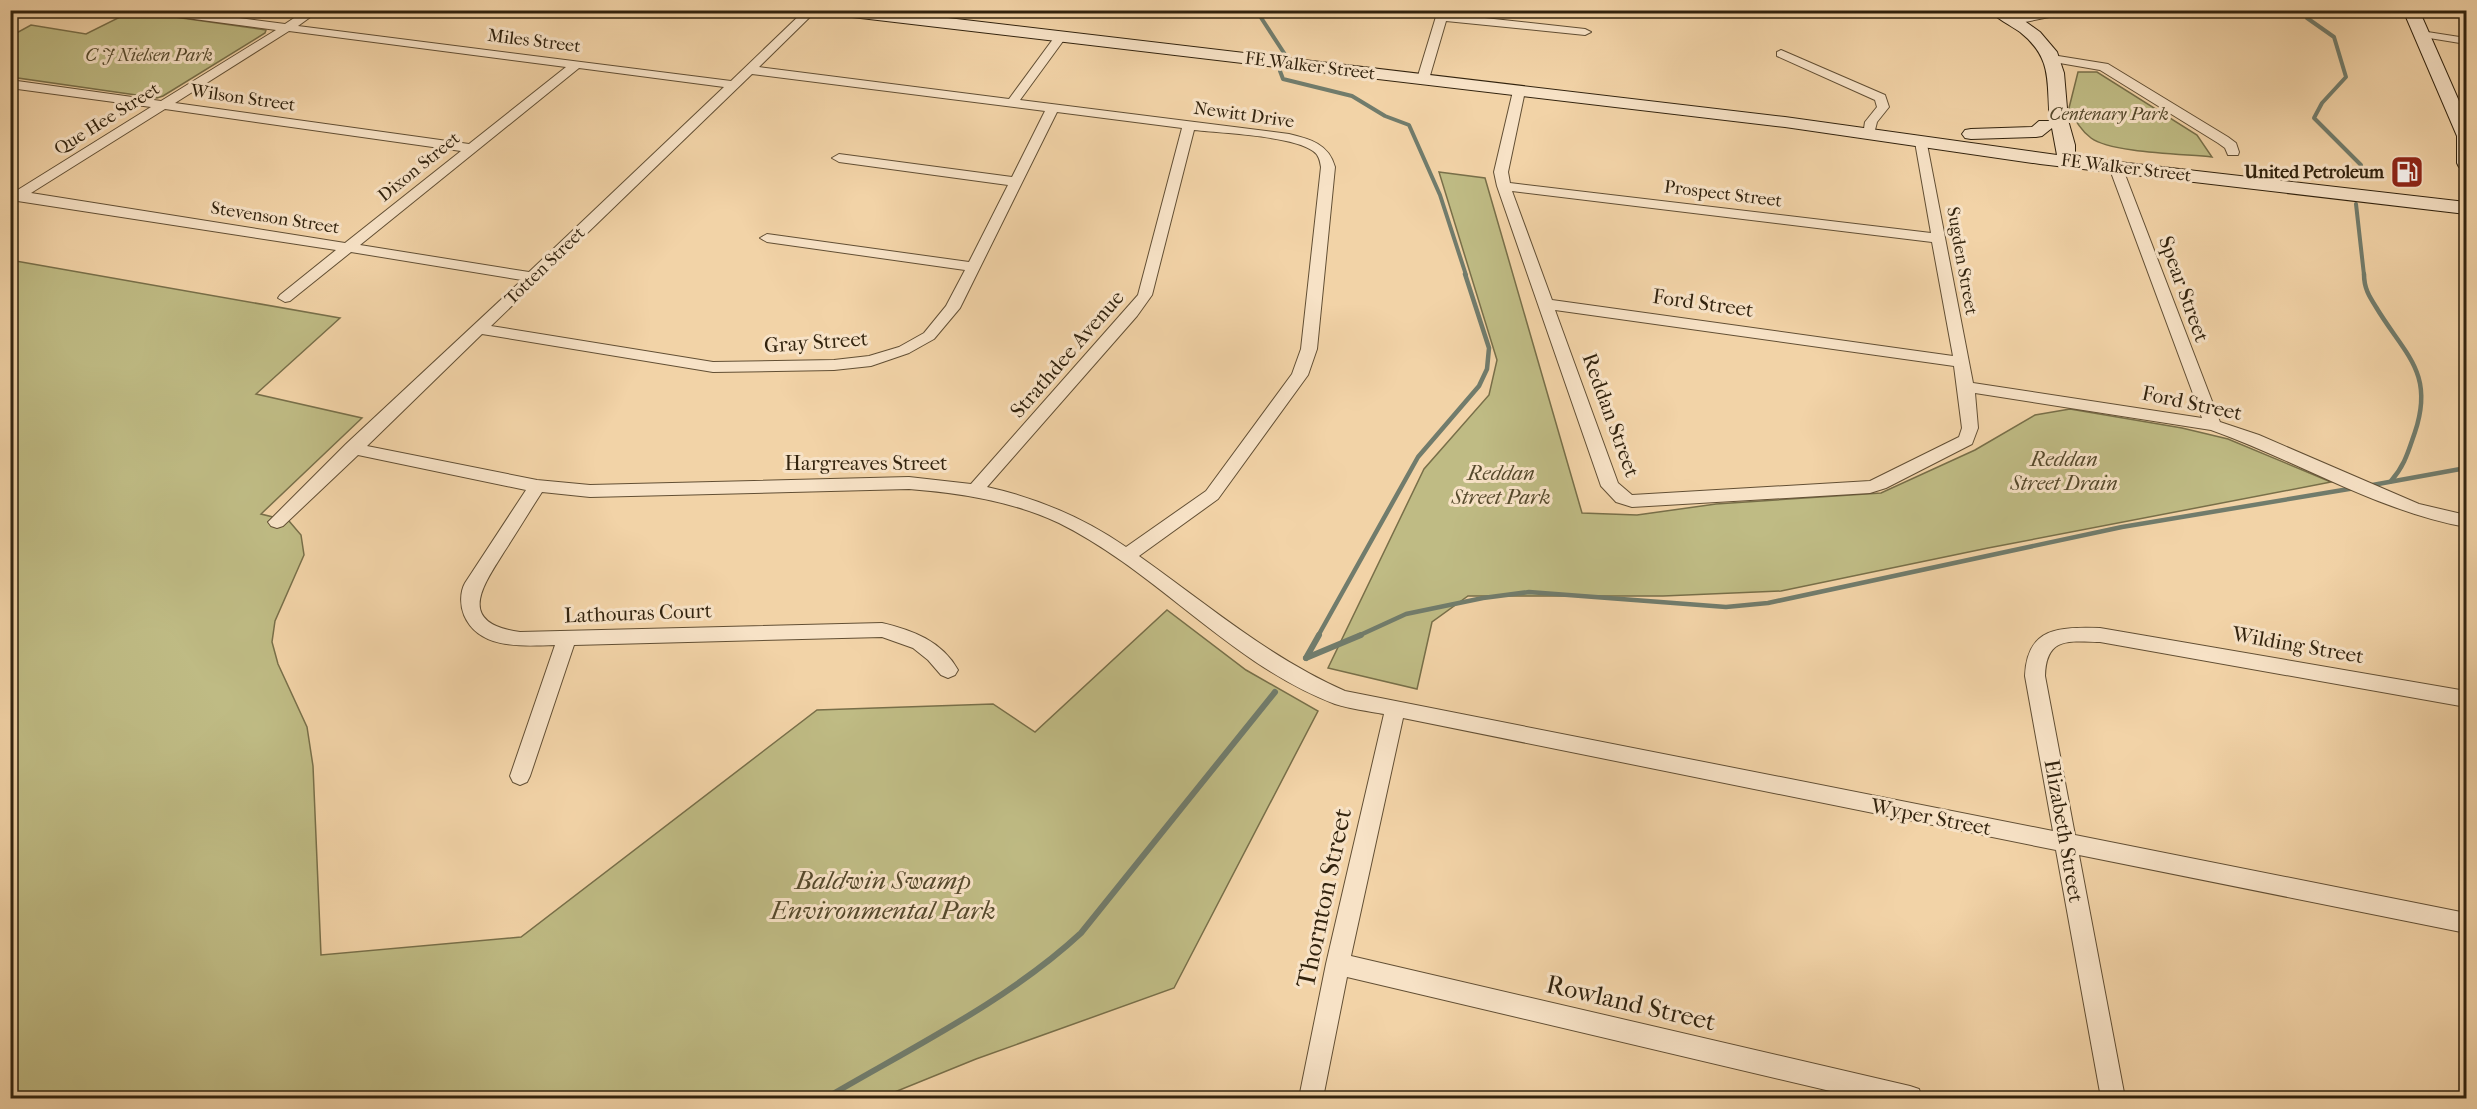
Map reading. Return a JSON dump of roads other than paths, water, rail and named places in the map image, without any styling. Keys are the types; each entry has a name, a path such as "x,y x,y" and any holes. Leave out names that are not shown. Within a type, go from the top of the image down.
{"main road":[{"name":"FE Walker Street","path":"835,10 1869,132 1921,142 2070,151"},
{"path":"1997,10 2015,21 2040,42 2052,59 2056,72 2058,109 2067,124 2070,151"},
{"path":"2411,10 2461,112 2466,135 2466,163"},
{"path":"2056,83 2044,105 2045,125 2070,151 2114,160"},
{"path":"1901,131 2005,135 2036,132 2045,125"},
{"name":"FE Walker Street","path":"1869,132 1901,131 2070,151 2114,160 2466,208"},
{"name":"FE Walker Street","path":"2114,160 2466,195"},
{"path":"2431,204 2453,212 2466,222"}],"street":[{"name":"Miles Street","path":"149,10 736,85"},
{"name":"Que Hee Street","path":"13,197 315,10"},
{"name":"Totten Street","path":"278,522 352,448 736,85 812,10"},
{"path":"2015,21 2079,10"},
{"path":"1423,80 1443,14 1585,32"},
{"path":"2421,34 2466,41"},
{"path":"1012,103 1060,37"},
{"path":"1781,54 1881,98 1882,107 1869,132"},
{"path":"2052,59 2088,63 2110,71 2223,140 2233,152"},
{"name":"Dixon Street","path":"285,298 576,65"},
{"name":"Newitt Drive","path":"751,70 1296,140 1317,148 1328,160 1309,349 1300,375 1212,495 1125,556"},
{"name":"Wilson Street","path":"10,84 471,148"},
{"name":"Reddan Street","path":"1519,91 1501,172 1504,186 1610,486 1622,498 1632,501 1857,488 1880,484 1965,441 1970,428 1966,387"},
{"name":"Gray Street","path":"479,329 713,367 852,364 890,356 929,336 953,308 1053,108"},
{"name":"Strathdee Avenue","path":"975,490 1132,313 1145,294 1189,126"},
{"name":"Sugden Street","path":"1921,142 1966,387"},
{"path":"839,158 1016,183"},
{"name":"Spear Street","path":"2114,160 2213,425"},
{"name":"Prospect Street","path":"1504,186 1938,238"},
{"name":"Stevenson Street","path":"13,197 533,278"},
{"path":"767,238 972,267"},
{"name":"Ford Street","path":"1547,304 1960,362"},
{"name":"Ford Street","path":"1966,387 2213,425 2253,439 2415,509 2466,521"},
{"name":"Hargreaves Street","path":"352,448 537,486 590,491 909,483 940,484 1008,498 1057,515 1083,528 1286,673 1327,693 1357,703 1395,710"},
{"name":"Lathouras Court","path":"537,486 480,573 470,600 471,611 476,621 484,628 506,637 882,630 907,637 929,648 948,670"},
{"name":"Elizabeth Street","path":"2112,1098 2035,675 2036,653 2040,645 2063,636 2078,634 2120,638"},
{"path":"520,776 567,637"},
{"name":"Wilding Street","path":"2120,638 2466,699"},
{"name":"Wyper Street","path":"1395,710 2466,924"},
{"name":"Thornton Street","path":"1311,1098 1338,964 1395,710"},
{"name":"Rowland Street","path":"1338,964 1910,1098"}],"waterway":[{"path":"1256,10 1286,56"},
{"path":"2303,10 2307,18 2334,37 2346,77 2322,103 2314,118 2361,165"},
{"path":"1280,71 1283,79 1352,96 1385,116 1409,125 1440,195 1466,275"},
{"path":"2356,204 2364,275"},
{"path":"1318,636 1418,457 1479,386 1487,369 1489,348 1465,274"},
{"path":"2364,275 2371,299 2406,351 2419,378 2420,411 2415,432 2403,464 2391,481"},
{"path":"2367,486 2466,468"},
{"path":"1358,636 1406,614 1483,598 1529,592 1726,607 1768,603 2122,527 2355,488"},
{"path":"1319,635 1306,658 1361,635"},
{"path":"826,1098 991,1001 1023,980 1081,933 1275,692"}],"place":[{"name":"United Petroleum","path":"2407,172"}],"park label":[{"name":"C J Nielsen Park","path":"149,55"},
{"name":"Centenary Park","path":"2109,114"},
{"name":"Reddan Street Drain","path":"2064,471"},
{"name":"Reddan Street Park","path":"1501,485"},
{"name":"Baldwin Swamp Environmental Park","path":"883,895"}]}
